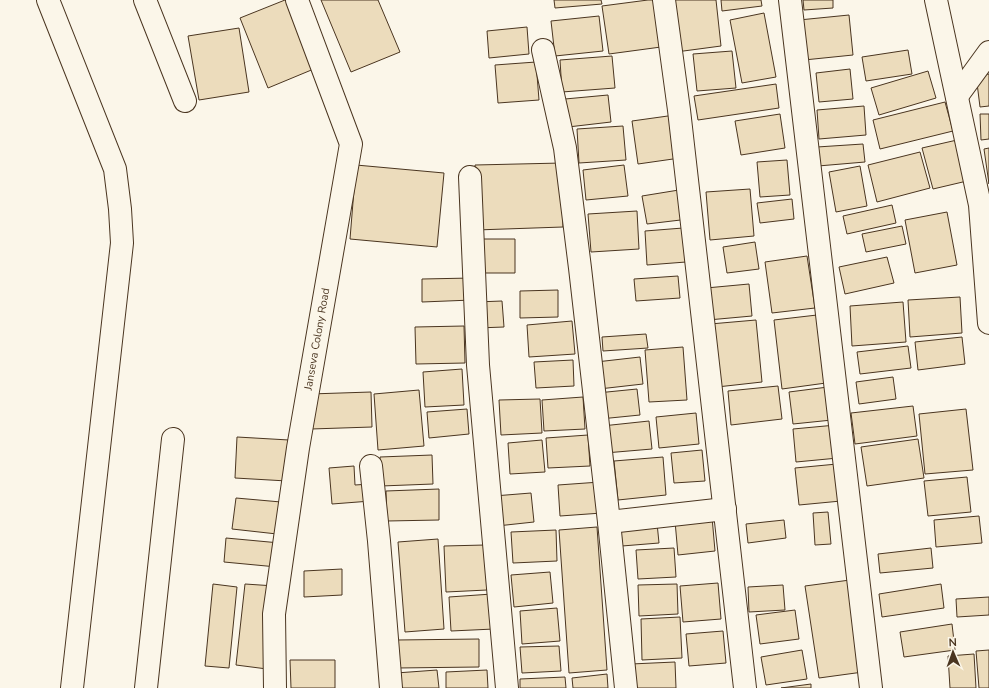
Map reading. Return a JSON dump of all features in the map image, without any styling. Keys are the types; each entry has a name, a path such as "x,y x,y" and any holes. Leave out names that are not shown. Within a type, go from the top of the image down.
{"street":[{"path":"48,0 114,170 120,209 122,243 72,688"},
{"path":"145,0 185,101"},
{"name":"Janseva Colony Road","path":"275,688 274,614 298,448 351,144 297,0"},
{"path":"664,0 679,110 745,688"},
{"path":"790,0 871,688"},
{"path":"936,0 980,205 989,323"},
{"path":"543,50 565,148 609,522 626,688"},
{"path":"957,96 986,60"},
{"path":"470,177 478,365 507,688"},
{"path":"146,688 173,439"},
{"path":"371,466 379,541 391,688"},
{"path":"609,522 725,509"}],"building":[{"path":"285,0 294,0 321,66 268,88 240,18"},
{"path":"321,0 378,0 400,52 351,72"},
{"path":"554,0 601,0 602,4 555,8"},
{"path":"654,0 661,47 609,54 602,6"},
{"path":"669,0 716,0 721,46 676,52"},
{"path":"721,0 761,0 762,6 722,11"},
{"path":"803,0 833,0 833,8 804,10"},
{"path":"764,13 776,77 742,83 730,20"},
{"path":"849,15 853,55 804,60 799,20"},
{"path":"599,16 603,51 555,56 551,21"},
{"path":"527,27 529,54 489,58 487,31"},
{"path":"239,28 249,92 199,100 188,36"},
{"path":"908,50 912,74 866,81 862,57"},
{"path":"732,51 736,88 697,91 693,54"},
{"path":"612,56 615,88 562,92 560,60"},
{"path":"536,62 539,100 498,103 495,65"},
{"path":"850,69 853,99 819,102 816,73"},
{"path":"928,71 936,98 879,115 871,88"},
{"path":"989,74 989,106 980,107 976,75"},
{"path":"776,84 779,108 698,120 694,96"},
{"path":"608,95 611,122 568,127 565,99"},
{"path":"945,102 953,131 880,149 873,120"},
{"path":"864,106 866,135 819,139 817,110"},
{"path":"780,114 785,148 741,155 735,121"},
{"path":"980,114 989,114 989,139 981,140"},
{"path":"675,115 680,158 638,164 632,121"},
{"path":"623,126 626,160 579,163 577,129"},
{"path":"957,140 967,181 933,189 922,148"},
{"path":"863,144 865,162 818,166 817,147"},
{"path":"989,148 989,184 984,149"},
{"path":"920,152 930,188 877,202 868,165"},
{"path":"787,160 790,195 760,197 757,162"},
{"path":"562,163 563,227 476,230 475,165"},
{"path":"356,165 444,173 437,247 350,239"},
{"path":"624,165 628,196 586,200 583,170"},
{"path":"860,166 867,206 836,212 829,172"},
{"path":"685,189 689,219 647,224 642,196"},
{"path":"750,189 754,236 710,240 706,192"},
{"path":"792,199 794,219 760,223 757,203"},
{"path":"892,205 896,223 847,234 843,216"},
{"path":"637,211 639,249 591,252 588,214"},
{"path":"947,212 957,265 915,273 905,220"},
{"path":"902,226 906,244 866,252 862,234"},
{"path":"683,228 686,262 647,265 645,231"},
{"path":"476,239 515,239 515,273 475,273"},
{"path":"755,242 759,269 727,273 723,247"},
{"path":"807,256 815,308 772,313 765,262"},
{"path":"887,257 894,283 845,294 839,267"},
{"path":"678,276 680,298 636,301 634,279"},
{"path":"472,278 472,300 422,302 422,279"},
{"path":"749,284 752,316 708,320 706,288"},
{"path":"558,290 558,317 520,318 520,291"},
{"path":"960,297 962,333 910,337 908,300"},
{"path":"502,301 504,327 477,328 476,302"},
{"path":"903,302 906,342 852,346 850,306"},
{"path":"817,315 826,383 782,389 774,320"},
{"path":"756,320 762,382 717,387 710,324"},
{"path":"572,321 575,354 529,357 527,325"},
{"path":"464,326 465,363 416,364 415,327"},
{"path":"646,334 648,348 603,351 602,337"},
{"path":"962,337 965,364 918,370 915,342"},
{"path":"908,346 911,368 860,374 857,352"},
{"path":"683,347 687,400 649,402 645,350"},
{"path":"640,357 643,384 599,389 596,362"},
{"path":"573,360 574,386 536,388 534,362"},
{"path":"462,369 464,405 425,407 423,372"},
{"path":"893,377 896,399 859,404 856,382"},
{"path":"778,386 782,419 731,425 728,391"},
{"path":"828,387 832,420 793,424 789,392"},
{"path":"637,389 640,415 600,419 597,393"},
{"path":"419,390 424,446 378,450 374,394"},
{"path":"371,392 372,427 311,429 310,394"},
{"path":"583,397 585,429 544,431 542,400"},
{"path":"540,399 542,433 501,435 499,400"},
{"path":"913,406 917,436 855,444 851,413"},
{"path":"467,409 469,434 429,438 427,412"},
{"path":"966,409 973,470 925,474 919,414"},
{"path":"696,413 699,444 659,448 656,417"},
{"path":"649,421 652,449 605,453 602,426"},
{"path":"836,425 838,458 796,462 793,429"},
{"path":"588,435 590,466 548,468 546,438"},
{"path":"237,437 289,440 287,481 235,478"},
{"path":"918,439 924,478 867,486 861,447"},
{"path":"542,440 545,472 510,474 508,443"},
{"path":"702,450 705,481 674,483 671,453"},
{"path":"432,455 433,484 381,486 380,457"},
{"path":"663,457 666,495 618,500 614,461"},
{"path":"837,464 841,501 799,505 795,468"},
{"path":"354,466 355,485 370,484 371,501 332,504 329,468"},
{"path":"967,477 971,512 928,516 924,481"},
{"path":"600,482 602,513 560,516 558,485"},
{"path":"439,489 439,520 387,521 386,491"},
{"path":"531,493 534,522 497,526 494,496"},
{"path":"236,498 281,502 277,534 232,529"},
{"path":"828,512 831,544 815,545 813,513"},
{"path":"979,516 982,543 936,547 934,520"},
{"path":"712,517 715,551 678,555 675,521"},
{"path":"784,520 786,538 748,543 746,524"},
{"path":"657,523 659,543 622,546 621,526"},
{"path":"597,527 607,670 569,673 559,530"},
{"path":"556,530 557,561 513,563 511,532"},
{"path":"226,538 280,543 277,567 224,562"},
{"path":"438,539 444,629 405,632 398,542"},
{"path":"485,545 487,590 446,592 444,546"},
{"path":"674,548 676,577 638,579 636,550"},
{"path":"931,548 933,568 880,573 878,554"},
{"path":"342,569 342,595 304,597 304,571"},
{"path":"550,572 553,603 514,607 511,575"},
{"path":"850,580 863,672 819,678 805,586"},
{"path":"718,583 721,619 683,622 680,586"},
{"path":"213,584 237,587 229,668 205,666"},
{"path":"245,584 275,586 267,669 236,665"},
{"path":"677,584 678,614 639,616 638,585"},
{"path":"941,584 944,608 882,617 879,594"},
{"path":"783,585 785,610 749,612 748,587"},
{"path":"492,594 494,629 451,631 449,597"},
{"path":"989,597 989,615 957,617 956,599"},
{"path":"557,608 560,641 522,644 520,611"},
{"path":"795,610 799,639 760,644 756,615"},
{"path":"680,617 682,658 642,660 641,619"},
{"path":"952,624 955,650 904,657 900,632"},
{"path":"723,631 726,663 689,666 686,634"},
{"path":"479,639 479,667 397,668 397,640"},
{"path":"559,646 561,671 522,673 520,647"},
{"path":"802,650 807,679 766,685 761,657"},
{"path":"989,650 989,688 979,688 976,651"},
{"path":"974,654 976,688 950,688 948,656"},
{"path":"290,660 335,660 335,688 291,688"},
{"path":"675,662 676,688 633,688 631,664"},
{"path":"437,670 439,688 397,688 396,673"},
{"path":"487,670 488,688 446,688 446,672"},
{"path":"607,674 608,688 573,688 572,678"},
{"path":"565,677 566,688 520,688 520,679"},
{"path":"811,684 811,688 781,688"}]}
